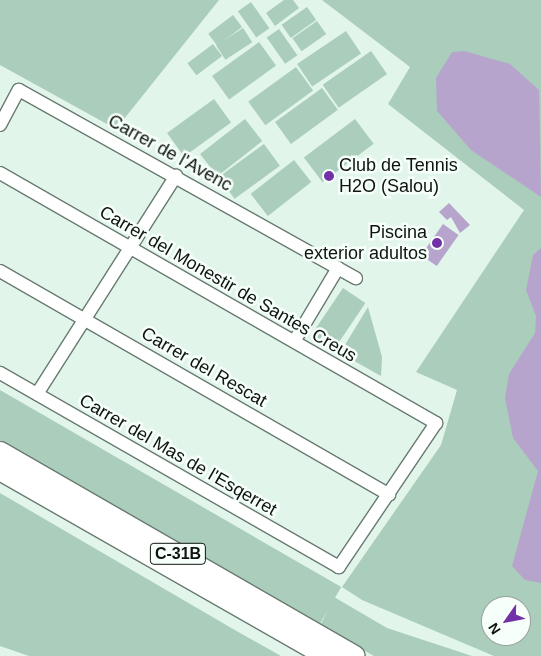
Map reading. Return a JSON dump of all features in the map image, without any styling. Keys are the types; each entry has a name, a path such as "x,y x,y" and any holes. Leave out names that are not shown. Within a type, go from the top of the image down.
{"highway":[{"name":"C-31B","path":"0,452 355,656"},
{"name":"C-31B","path":"0,470 326,656"}],"street":[{"name":"Carrer de l'Avenc","path":"0,125 20,90 356,278"},
{"name":"Carrer del Monestir de Santes Creus","path":"0,174 130,249 295,340 436,423 389,495"},
{"path":"37,394 176,176"},
{"path":"295,340 338,268"},
{"name":"Carrer del Rescat","path":"0,271 389,495"},
{"name":"Carrer del Mas de l'Esqerret","path":"0,373 339,567 389,495"}],"green space":[{"path":"0,0 219,0 116,129 0,65"},
{"path":"284,0 293,0 299,8 275,26 266,13"},
{"path":"322,0 541,0 541,656 494,656 362,600 342,587 441,445 457,390 416,372 524,210 388,104 410,67"},
{"path":"251,2 269,28 256,37 238,11"},
{"path":"307,7 316,20 291,38 282,25"},
{"path":"233,15 242,27 217,46 208,34"},
{"path":"317,21 326,34 302,51 292,38"},
{"path":"243,28 252,42 225,60 216,45"},
{"path":"279,29 297,55 285,64 267,38"},
{"path":"346,31 361,53 312,86 297,64"},
{"path":"259,42 276,65 229,100 212,76"},
{"path":"213,44 222,56 196,75 187,63"},
{"path":"371,51 387,74 339,108 323,85"},
{"path":"296,67 313,90 265,125 248,102"},
{"path":"322,88 338,110 291,144 275,122"},
{"path":"214,99 231,122 184,157 167,133"},
{"path":"245,119 262,141 217,176 200,154"},
{"path":"355,119 374,144 323,182 304,158"},
{"path":"264,144 280,166 235,199 219,177"},
{"path":"294,160 311,182 268,216 251,194"},
{"path":"343,288 365,303 334,350 311,335"},
{"path":"368,307 382,357 381,376 340,353"},
{"path":"0,390 341,587 317,629 0,445"},
{"path":"0,493 281,656 29,656 0,646"},
{"path":"334,597 387,628 472,656 374,656 320,626"}],"shaded area":[{"path":"464,51 510,64 539,90 541,197 471,150 437,111 436,78 452,52"},
{"path":"449,203 470,225 460,233 451,217 447,220 439,212"},
{"name":"Piscina exterior adultos","path":"443,224 459,235 437,266 421,255"},
{"path":"541,248 541,583 525,580 512,566 538,471 513,438 505,398 509,374 535,333 536,316 526,290 533,255"}],"place":[{"name":"Club de Tennis H2O (Salou)","path":"329,176"},
{"name":"Piscina exterior adultos","path":"437,243"}]}
